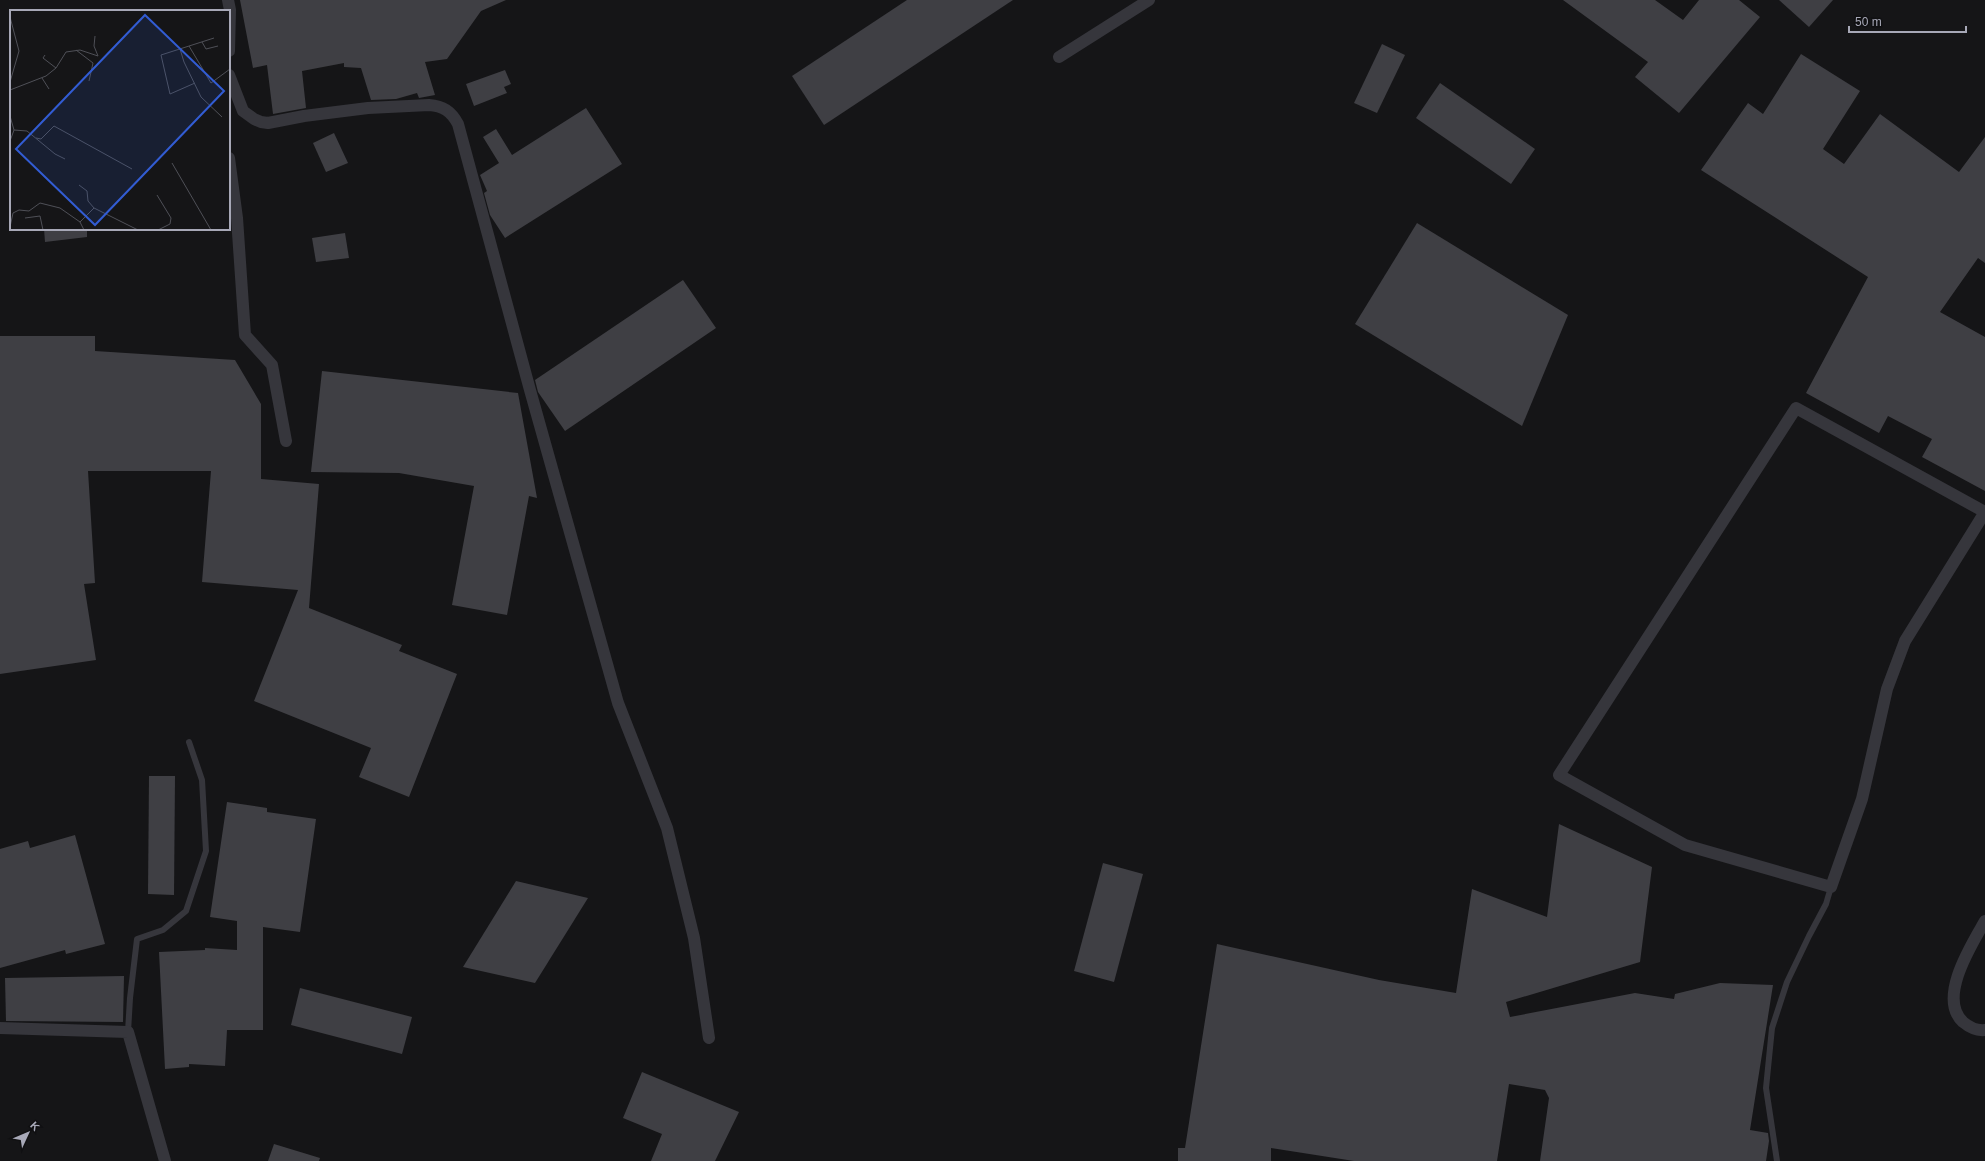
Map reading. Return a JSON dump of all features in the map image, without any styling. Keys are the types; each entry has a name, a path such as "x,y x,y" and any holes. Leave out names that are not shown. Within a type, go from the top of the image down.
{"street":[{"path":"228,0 230,10"},
{"path":"1059,57 1149,0"},
{"path":"230,78 234,85 239,105 243,111 261,122 268,123 304,116 368,108 436,105 449,111 458,124 530,390 618,703 667,828 694,938 709,1038"},
{"path":"230,166 237,218 245,335 272,365 286,441"},
{"path":"1796,408 1985,512 1905,641 1887,689 1862,799 1831,888 1684,845 1559,775 1796,408"},
{"path":"1985,921 1964,958 1953,998 1956,1013 1960,1019 1973,1028 1985,1030"},
{"path":"0,1028 128,1032 165,1161"}],"lane":[{"path":"128,1032 130,998 137,939 162,930 186,911 206,851 202,780 190,742"},
{"path":"1777,1161 1766,1088 1772,1028 1787,982 1808,936 1826,904 1831,888"}],"building":[{"path":"240,0 506,0 481,11 447,59 425,62 435,95 419,98 417,93 396,99 371,100 361,68 344,67 344,63 302,71 306,108 273,114 267,65 253,68"},
{"path":"907,0 1013,0 824,125 792,76"},
{"path":"1563,0 1655,0 1683,20 1699,0 1739,0 1760,17 1679,113 1635,77 1648,62"},
{"path":"1779,0 1833,0 1809,27"},
{"path":"1382,44 1405,55 1377,113 1354,103"},
{"path":"1801,54 1860,91 1823,149 1844,164 1880,114 1959,172 1985,137 1985,263 1978,258 1940,312 1985,337 1985,491 1922,457 1932,439 1888,416 1879,433 1806,393 1868,277 1701,170 1748,103 1763,114"},
{"path":"505,70 511,84 504,87 507,93 474,106 466,84"},
{"path":"1440,83 1535,149 1511,184 1416,118"},
{"path":"586,108 622,164 505,238 490,215 484,193 487,191 480,175 499,163 483,137 496,129 512,155"},
{"path":"334,133 348,163 326,172 313,143"},
{"path":"1417,223 1568,315 1522,426 1355,324"},
{"path":"44,230 87,230 87,237 45,242"},
{"path":"345,233 349,258 316,262 312,238"},
{"path":"683,280 716,328 565,431 538,392 535,380"},
{"path":"0,336 95,336 95,351 235,360 261,404 261,479 319,484 309,608 402,645 399,651 457,674 409,797 359,777 371,748 254,701 298,590 202,582 211,471 88,471 95,583 84,584 96,660 0,674"},
{"path":"322,371 518,393 537,498 529,496 507,615 452,605 474,486 399,473 311,472"},
{"path":"149,776 175,776 174,895 148,894"},
{"path":"227,802 267,808 267,812 316,819 300,932 263,927 263,1030 227,1030 225,1066 189,1064 189,1067 165,1069 159,952 205,950 205,948 237,950 237,921 210,917"},
{"path":"1559,824 1652,867 1640,962 1506,1002 1510,1017 1635,993 1674,999 1675,994 1720,983 1773,985 1750,1130 1768,1133 1769,1141 1766,1161 1540,1161 1549,1098 1545,1090 1509,1084 1497,1161 1354,1161 1271,1148 1271,1161 1178,1161 1178,1148 1185,1148 1217,944 1379,980 1456,993 1472,889 1547,917"},
{"path":"75,835 105,944 66,954 65,950 0,968 0,849 28,841 30,848"},
{"path":"1103,863 1143,874 1114,982 1074,971"},
{"path":"516,881 588,898 535,983 463,967"},
{"path":"124,976 123,1022 6,1021 5,978"},
{"path":"300,988 412,1017 402,1054 291,1025"},
{"path":"642,1072 739,1112 715,1161 651,1161 662,1134 623,1118"},
{"path":"274,1144 320,1158 319,1161 268,1161"}]}
